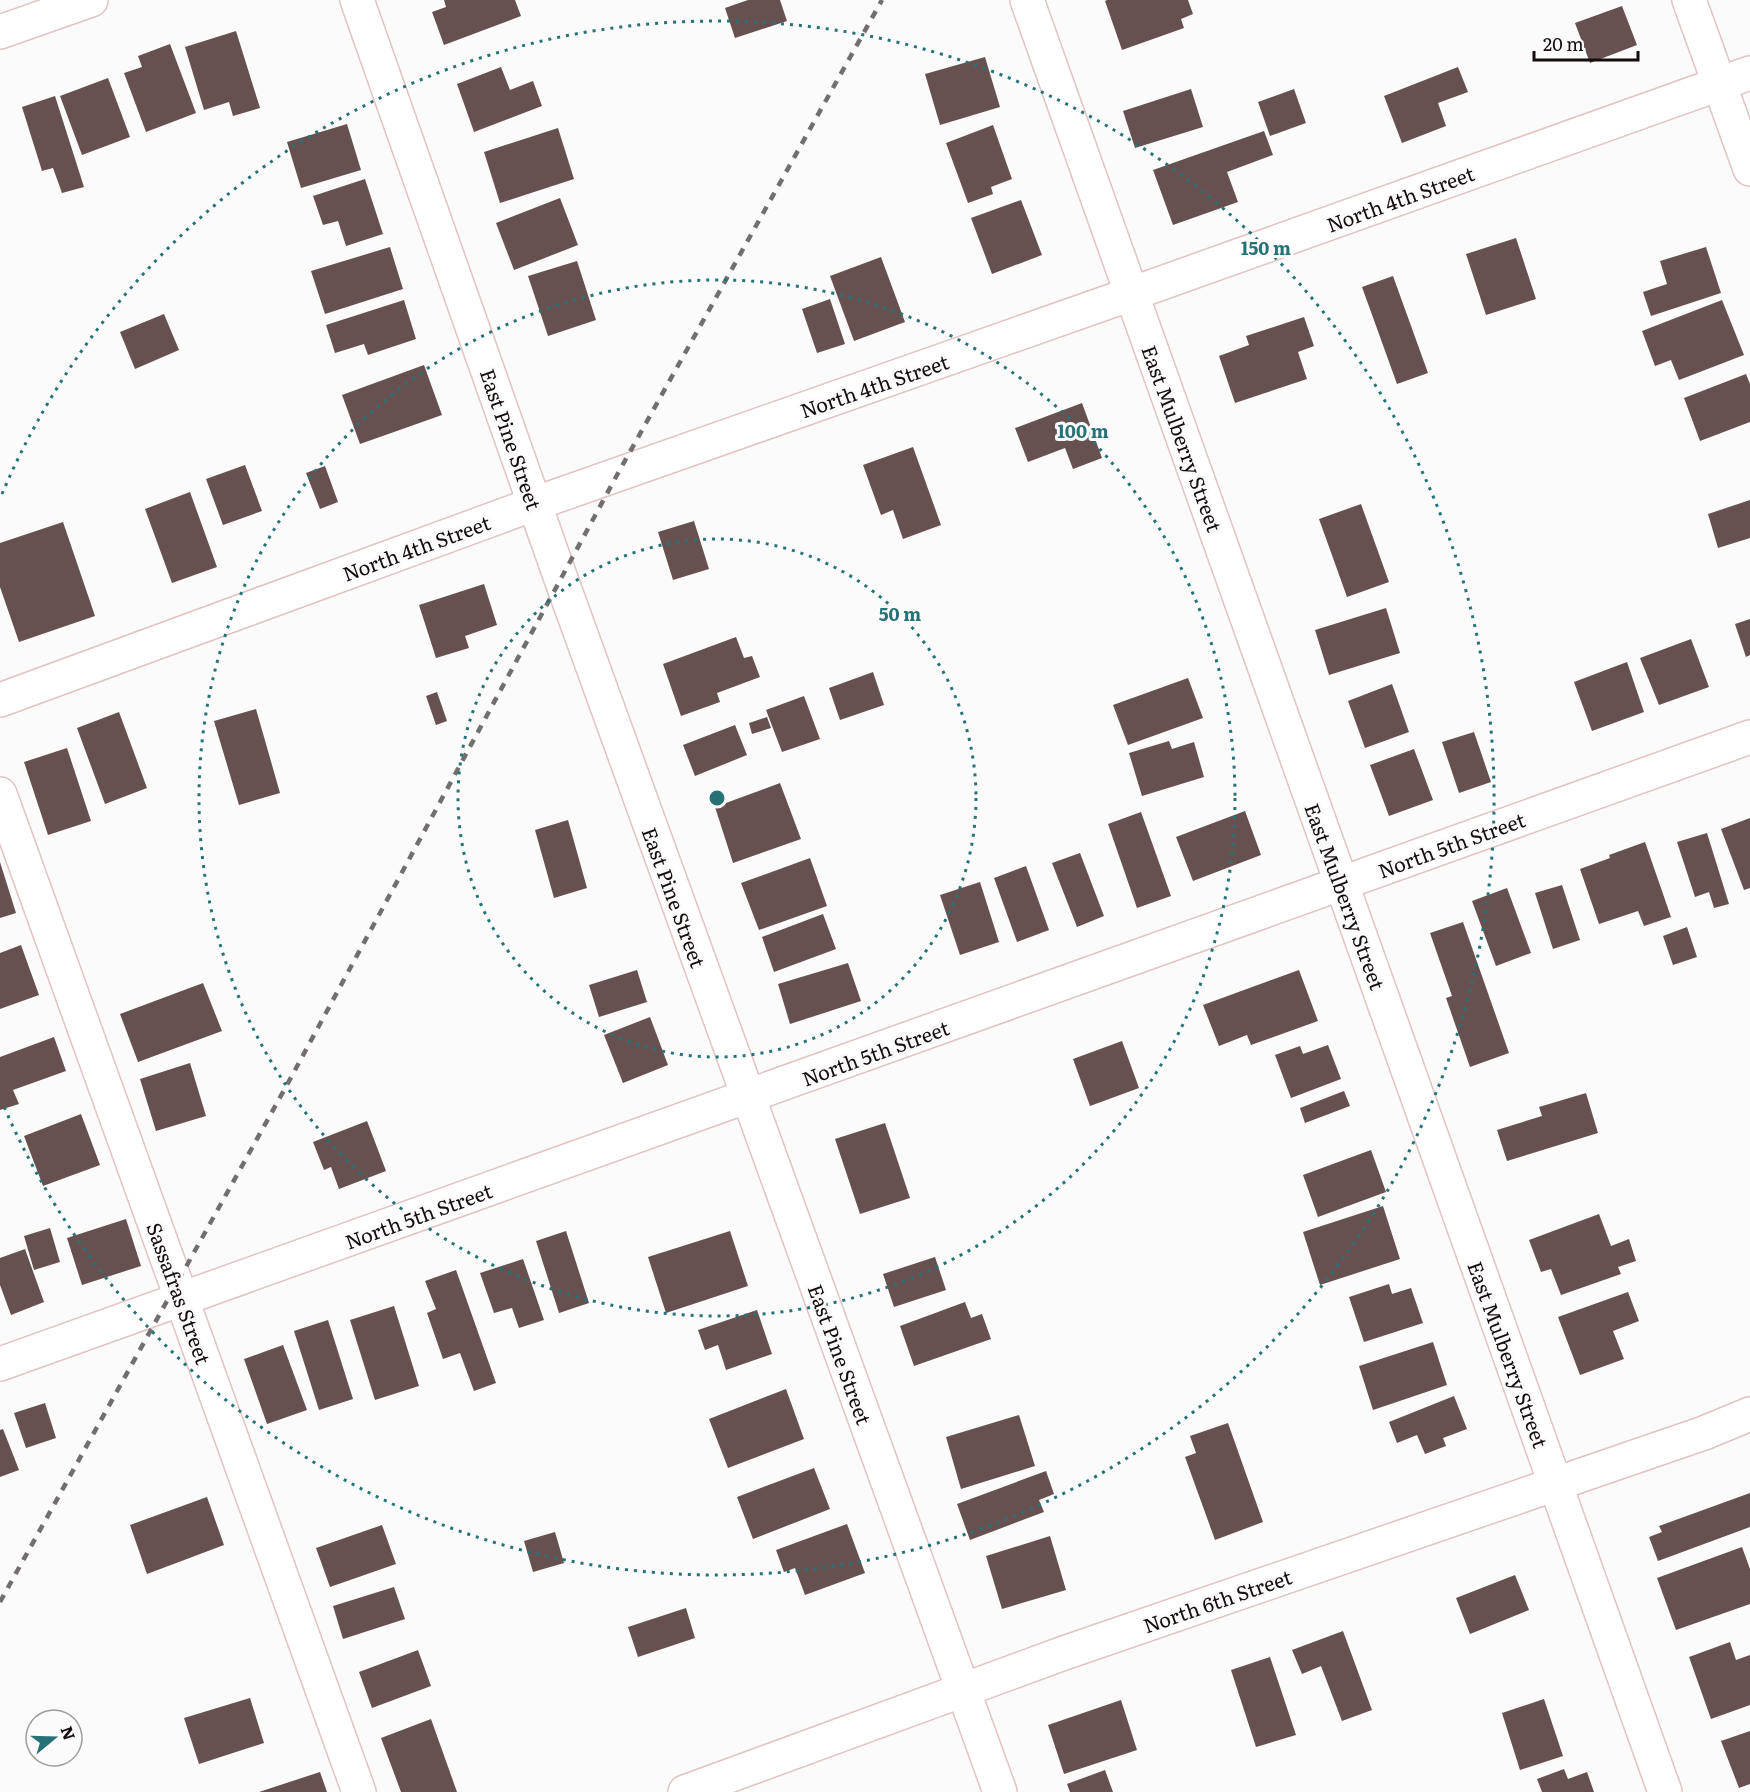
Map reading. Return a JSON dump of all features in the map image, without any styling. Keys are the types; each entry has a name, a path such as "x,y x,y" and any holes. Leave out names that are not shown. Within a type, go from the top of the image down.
{"street":[{"path":"0,32 91,0"},
{"name":"East Pine Street","path":"357,0 534,504 747,1098 1000,1792"},
{"name":"East Mulberry Street","path":"1027,0 1665,1792"},
{"path":"1689,0 1750,169"},
{"name":"North 4th Street","path":"0,700 534,504 1750,73"},
{"name":"North 5th Street","path":"0,1364 1750,738"},
{"name":"Sassafras Street","path":"0,794 359,1792"},
{"name":"North 6th Street","path":"685,1792 1075,1649 1555,1484 1750,1414"}],"building":[{"path":"444,0 515,0 521,16 444,45 432,12 446,7"},
{"path":"748,0 780,0 787,21 735,38 725,8"},
{"path":"1188,0 1193,14 1181,19 1184,28 1122,50 1105,1"},
{"path":"1622,6 1637,45 1590,63 1575,23"},
{"path":"236,31 260,108 233,116 229,102 204,110 185,47"},
{"path":"170,44 196,113 146,132 124,73 142,67 138,56"},
{"path":"985,57 1000,107 940,125 925,74"},
{"path":"501,67 510,90 533,81 542,106 474,132 457,84"},
{"path":"1458,67 1468,92 1438,103 1446,126 1402,143 1384,96"},
{"path":"108,78 130,137 82,155 60,96"},
{"path":"1191,89 1203,127 1135,148 1123,111"},
{"path":"1294,89 1306,123 1270,136 1258,102"},
{"path":"55,96 84,187 62,193 53,168 42,171 22,107"},
{"path":"347,124 361,170 301,188 287,142"},
{"path":"993,125 1012,179 991,187 993,194 968,203 946,143"},
{"path":"558,128 574,179 500,203 484,152"},
{"path":"1264,131 1273,155 1227,172 1238,202 1173,225 1153,170"},
{"path":"365,179 383,234 346,246 338,221 323,225 313,196"},
{"path":"560,198 578,245 514,270 496,223"},
{"path":"1021,200 1042,255 992,274 971,218"},
{"path":"1516,238 1536,299 1486,315 1466,254"},
{"path":"390,247 403,289 325,314 311,271"},
{"path":"1706,247 1721,293 1651,316 1643,292 1667,284 1660,261"},
{"path":"881,257 905,322 854,341 830,276"},
{"path":"577,261 596,320 548,336 528,276"},
{"path":"1393,276 1428,373 1397,384 1362,287"},
{"path":"830,299 845,344 817,353 802,309"},
{"path":"404,300 416,339 368,355 364,344 335,353 326,325"},
{"path":"1722,300 1744,355 1679,380 1671,360 1655,366 1642,331"},
{"path":"164,314 179,350 135,369 120,332"},
{"path":"1304,317 1314,346 1298,352 1307,379 1235,403 1219,356 1249,345 1246,336"},
{"path":"424,365 442,415 360,444 342,395"},
{"path":"1746,374 1750,384 1750,422 1700,441 1684,398"},
{"path":"1082,403 1102,458 1073,469 1065,448 1028,462 1015,428"},
{"path":"913,447 941,525 903,539 893,510 881,515 863,465"},
{"path":"245,465 262,511 223,525 206,479"},
{"path":"325,466 338,502 320,509 306,473"},
{"path":"190,492 217,567 172,583 145,509"},
{"path":"1750,500 1750,538 1718,548 1708,514"},
{"path":"1361,504 1389,582 1347,597 1319,519"},
{"path":"694,521 709,569 673,580 658,532"},
{"path":"63,522 95,616 19,642 0,587 0,543"},
{"path":"484,584 497,625 465,636 469,648 436,658 419,605"},
{"path":"1386,608 1400,653 1329,675 1315,630"},
{"path":"1750,619 1750,655 1746,657 1735,624"},
{"path":"736,637 744,658 752,656 760,677 717,693 720,702 681,716 663,664"},
{"path":"1691,639 1709,687 1659,705 1640,658"},
{"path":"1627,662 1644,712 1592,731 1574,682"},
{"path":"873,672 884,705 840,720 829,688"},
{"path":"1188,678 1203,718 1128,745 1113,705"},
{"path":"1392,684 1409,732 1365,748 1348,701"},
{"path":"437,692 447,721 436,725 426,696"},
{"path":"804,696 820,739 782,752 766,710"},
{"path":"256,709 280,793 239,805 214,721"},
{"path":"119,712 147,788 105,804 77,728"},
{"path":"767,717 771,728 752,734 749,723"},
{"path":"735,725 747,755 695,776 683,745"},
{"path":"1474,732 1491,782 1459,793 1442,742"},
{"path":"1169,741 1172,749 1194,742 1204,777 1142,796 1129,753"},
{"path":"67,748 91,821 48,835 24,762"},
{"path":"1414,749 1433,800 1389,816 1370,765"},
{"path":"780,783 801,839 733,863 715,807"},
{"path":"1245,811 1261,855 1193,881 1176,837"},
{"path":"1141,812 1171,896 1137,908 1108,824"},
{"path":"1750,818 1750,888 1744,890 1721,829"},
{"path":"568,820 587,888 554,898 535,830"},
{"path":"1707,833 1729,904 1714,908 1709,892 1695,897 1677,842"},
{"path":"1645,842 1671,917 1644,926 1638,911 1599,924 1580,869 1610,858 1609,855"},
{"path":"1080,853 1104,916 1077,927 1052,863"},
{"path":"810,858 827,906 759,930 741,883"},
{"path":"0,862 16,913 0,918"},
{"path":"1026,866 1049,930 1017,942 994,878"},
{"path":"980,882 999,942 960,955 940,895"},
{"path":"1562,885 1580,940 1553,949 1535,893"},
{"path":"1507,888 1531,953 1496,966 1472,901"},
{"path":"823,914 836,949 774,972 762,937"},
{"path":"1463,922 1509,1053 1470,1067 1446,998 1452,996 1430,933"},
{"path":"1687,927 1697,957 1673,965 1663,936"},
{"path":"21,945 39,995 0,1009 0,953"},
{"path":"848,963 861,1001 790,1024 778,984"},
{"path":"637,970 647,1002 599,1017 589,985"},
{"path":"1299,970 1318,1021 1251,1045 1247,1035 1219,1046 1203,1005"},
{"path":"203,983 222,1031 138,1062 120,1014"},
{"path":"650,1017 668,1065 623,1083 604,1035"},
{"path":"54,1037 66,1071 13,1090 19,1104 0,1110 0,1057"},
{"path":"1122,1041 1139,1088 1090,1106 1073,1059"},
{"path":"1328,1045 1341,1079 1291,1098 1275,1055 1300,1046 1303,1054"},
{"path":"190,1063 206,1116 156,1131 140,1079"},
{"path":"1344,1091 1350,1106 1305,1123 1300,1108"},
{"path":"1586,1093 1598,1133 1507,1161 1497,1130 1542,1116 1539,1107"},
{"path":"81,1114 100,1165 43,1186 24,1136"},
{"path":"367,1121 386,1171 339,1189 331,1167 324,1170 313,1142"},
{"path":"885,1123 910,1198 860,1214 835,1139"},
{"path":"1371,1150 1386,1192 1318,1217 1303,1175"},
{"path":"1383,1206 1400,1259 1320,1285 1303,1232"},
{"path":"1599,1214 1611,1246 1629,1239 1636,1261 1618,1267 1621,1274 1561,1295 1551,1269 1541,1272 1529,1240"},
{"path":"126,1219 141,1266 82,1285 67,1238"},
{"path":"50,1228 60,1262 34,1270 24,1236"},
{"path":"566,1231 589,1303 559,1313 536,1241"},
{"path":"730,1231 748,1286 666,1313 648,1257"},
{"path":"25,1249 44,1302 11,1315 0,1285 0,1258"},
{"path":"935,1257 946,1290 894,1307 883,1274"},
{"path":"523,1259 544,1320 519,1328 512,1308 494,1313 480,1273"},
{"path":"456,1270 496,1383 474,1391 460,1353 443,1359 427,1313 436,1309 425,1281"},
{"path":"1389,1284 1392,1294 1411,1288 1423,1323 1364,1342 1349,1297"},
{"path":"1628,1292 1639,1321 1613,1331 1624,1359 1580,1375 1558,1317"},
{"path":"965,1302 971,1318 982,1314 991,1339 914,1366 900,1326"},
{"path":"394,1306 419,1386 375,1400 350,1320"},
{"path":"757,1310 772,1354 726,1370 718,1345 705,1350 698,1330"},
{"path":"328,1320 353,1399 319,1410 294,1331"},
{"path":"1433,1342 1447,1385 1373,1410 1359,1366"},
{"path":"283,1345 307,1410 267,1424 244,1359"},
{"path":"786,1389 804,1439 728,1468 709,1419"},
{"path":"1454,1396 1467,1429 1443,1438 1446,1446 1425,1454 1417,1435 1397,1443 1389,1422"},
{"path":"45,1403 56,1438 26,1448 14,1413"},
{"path":"1019,1415 1035,1466 961,1489 946,1437"},
{"path":"1228,1423 1263,1522 1215,1540 1185,1457 1196,1453 1190,1436"},
{"path":"3,1429 19,1470 0,1477 0,1430"},
{"path":"814,1468 830,1509 753,1539 737,1497"},
{"path":"1046,1471 1054,1494 1039,1500 1044,1512 970,1540 957,1504"},
{"path":"1750,1493 1750,1527 1658,1561 1649,1537 1662,1532 1659,1526"},
{"path":"207,1497 224,1545 147,1574 130,1525"},
{"path":"847,1524 865,1573 805,1595 795,1568 784,1572 776,1550"},
{"path":"382,1525 396,1564 330,1587 316,1548"},
{"path":"555,1532 564,1563 533,1572 524,1541"},
{"path":"1050,1536 1066,1590 1002,1609 986,1556"},
{"path":"1742,1547 1750,1569 1750,1604 1676,1630 1657,1578"},
{"path":"1515,1575 1529,1610 1470,1634 1456,1598"},
{"path":"394,1587 405,1619 343,1639 333,1606"},
{"path":"686,1608 695,1638 638,1657 628,1627"},
{"path":"1343,1631 1372,1710 1342,1721 1321,1666 1302,1674 1292,1650"},
{"path":"1730,1642 1736,1660 1750,1655 1750,1705 1711,1719 1689,1657"},
{"path":"418,1650 431,1686 372,1708 359,1672"},
{"path":"1270,1657 1296,1735 1256,1747 1231,1670"},
{"path":"250,1698 264,1743 199,1764 184,1718"},
{"path":"1544,1699 1563,1756 1520,1770 1502,1713"},
{"path":"1121,1700 1137,1750 1064,1774 1048,1725"},
{"path":"431,1719 457,1792 401,1792 381,1738"},
{"path":"1750,1731 1750,1784 1739,1788 1721,1741"},
{"path":"1564,1769 1568,1779 1587,1772 1594,1792 1542,1792 1537,1779"},
{"path":"1105,1770 1113,1792 1070,1792 1067,1784"},
{"path":"320,1772 327,1792 259,1792"}],"railway":[{"path":"0,1602 288,1083 617,475 882,0"}]}
